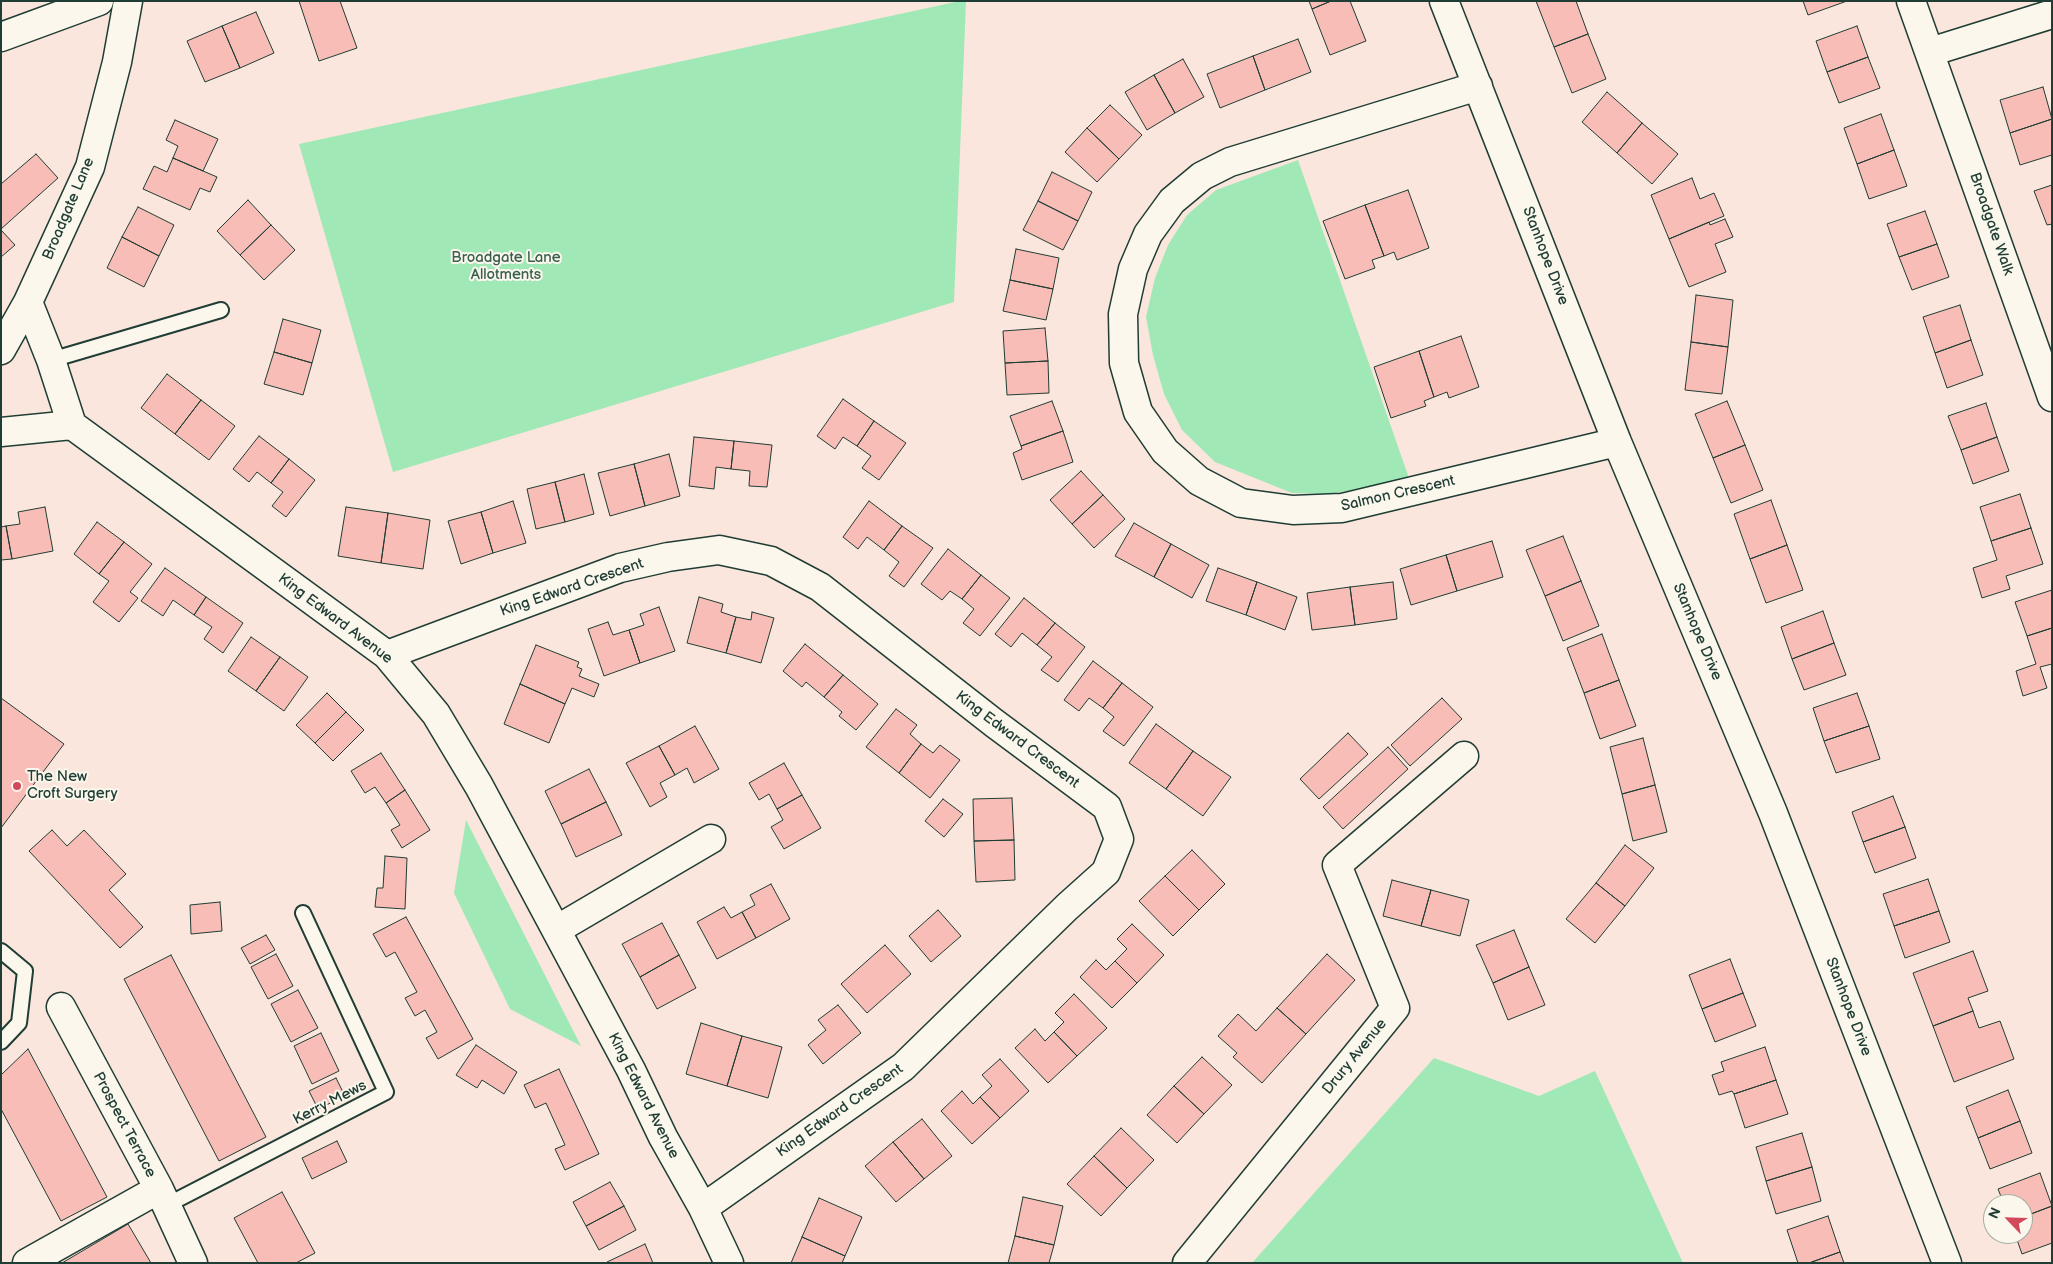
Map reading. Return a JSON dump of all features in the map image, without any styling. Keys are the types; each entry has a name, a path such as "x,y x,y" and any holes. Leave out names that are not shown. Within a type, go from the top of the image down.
{"street":[{"path":"1,37 99,1"},
{"name":"Broadgate Lane","path":"1,350 28,302 90,167 117,62 128,1"},
{"name":"Stanhope Drive","path":"1444,1 1617,442 1773,813 1947,1263"},
{"name":"Broadgate Walk","path":"1911,1 2052,397"},
{"path":"1930,52 2052,14"},
{"name":"Salmon Crescent","path":"1478,86 1230,162 1202,176 1172,201 1148,234 1133,269 1123,314 1124,363 1138,412 1165,451 1198,481 1241,503 1293,510 1342,508 1617,442"},
{"path":"1,432 72,425 51,360 28,302"},
{"name":"King Edward Avenue","path":"72,425 386,655 436,714 479,786 631,1070 664,1137 703,1208 729,1263"},
{"name":"King Edward Crescent","path":"386,655 620,568 668,557 719,550 771,561 820,587 994,723 1106,807 1119,839 1106,872 1067,907 904,1068 703,1208"},
{"name":"Drury Avenue","path":"1187,1263 1395,1008 1336,865 1464,756"},
{"path":"556,930 711,839"},
{"name":"Prospect Terrace","path":"27,1263 163,1197 61,1007"},
{"path":"163,1197 193,1263"}],"lane":[{"path":"51,360 221,310"},
{"name":"Kerry Mews","path":"163,1197 386,1092 303,913"},
{"path":"1,952 25,971 19,1023 1,1042"}],"green space":[{"name":"Broadgate Lane Allotments","path":"966,1 954,302 393,472 299,144"},
{"path":"1298,160 1410,481 1328,494 1292,493 1215,462 1182,430 1164,394 1153,355 1146,317 1155,278 1168,245 1187,215 1216,190"},
{"path":"466,820 581,1046 510,1009 454,893"},
{"path":"1434,1058 1539,1096 1595,1071 1683,1263 1252,1263"}],"building":[{"path":"299,1 340,1 357,48 319,61"},
{"path":"1309,1 1331,1 1312,9"},
{"path":"1331,1 1350,1 1366,41 1330,55 1312,9"},
{"path":"1536,1 1576,1 1588,34 1554,47"},
{"path":"1803,1 1847,1 1808,15"},
{"path":"256,12 274,53 240,68 222,26"},
{"path":"222,26 240,68 205,82 187,41"},
{"path":"1857,26 1868,57 1827,72 1816,41"},
{"path":"1588,34 1606,79 1572,93 1554,47"},
{"path":"1298,39 1311,72 1265,90 1253,56"},
{"path":"1253,56 1265,90 1220,108 1207,74"},
{"path":"1868,57 1880,88 1839,103 1827,72"},
{"path":"1183,59 1204,97 1175,113 1154,75"},
{"path":"1154,75 1175,113 1147,130 1125,92"},
{"path":"2043,87 2052,119 2010,133 2000,100"},
{"path":"1607,92 1642,123 1617,153 1582,122"},
{"path":"1110,105 1142,135 1119,159 1087,128"},
{"path":"1881,114 1894,150 1857,164 1844,128"},
{"path":"2052,119 2052,155 2020,165 2010,133"},
{"path":"175,120 218,139 203,171 173,158 178,146 166,140"},
{"path":"1642,123 1678,154 1652,184 1617,153"},
{"path":"1087,128 1119,159 1097,182 1065,152"},
{"path":"1894,150 1907,186 1869,199 1857,164"},
{"path":"36,154 58,178 1,229 1,184"},
{"path":"173,158 217,177 210,192 200,188 190,210 143,189 154,166 167,172"},
{"path":"1052,172 1092,192 1078,221 1038,201"},
{"path":"1692,178 1700,199 1714,193 1724,216 1669,239 1651,195"},
{"path":"2052,185 2052,224 2047,225 2034,191"},
{"path":"1408,190 1429,248 1397,260 1394,252 1384,256 1365,205"},
{"path":"248,200 271,225 240,255 217,231"},
{"path":"1038,201 1078,221 1063,250 1023,230"},
{"path":"1365,205 1384,256 1372,260 1375,268 1345,279 1323,221"},
{"path":"138,207 174,225 159,256 122,237"},
{"path":"1925,211 1937,244 1899,257 1887,224"},
{"path":"1725,219 1733,237 1715,244 1726,272 1689,287 1669,239 1709,222 1710,225"},
{"path":"271,225 295,250 264,280 240,255"},
{"path":"1,230 15,245 1,257"},
{"path":"122,237 159,256 144,287 107,268"},
{"path":"1937,244 1949,277 1912,290 1899,257"},
{"path":"1016,249 1059,258 1053,289 1010,280"},
{"path":"1010,280 1053,289 1046,320 1003,311"},
{"path":"1696,295 1733,300 1728,347 1691,342"},
{"path":"1960,305 1971,340 1935,353 1923,317"},
{"path":"283,319 321,330 312,363 274,352"},
{"path":"1045,328 1048,361 1005,363 1003,331"},
{"path":"1461,336 1479,387 1449,398 1447,392 1434,397 1419,351"},
{"path":"1971,340 1983,375 1947,388 1935,353"},
{"path":"1691,342 1728,347 1722,394 1685,390"},
{"path":"1419,351 1434,397 1424,401 1426,406 1391,418 1374,367"},
{"path":"274,352 312,363 303,395 264,384"},
{"path":"1048,361 1049,393 1007,395 1005,363"},
{"path":"167,374 201,400 175,434 141,408"},
{"path":"843,399 874,421 857,446 843,437 835,449 817,436"},
{"path":"201,400 235,426 209,460 175,434"},
{"path":"1052,401 1063,431 1021,446 1010,416"},
{"path":"1727,401 1745,445 1713,458 1695,414"},
{"path":"1986,403 1997,437 1961,450 1948,416"},
{"path":"874,421 906,443 879,480 862,468 871,456 857,446"},
{"path":"1063,431 1073,462 1022,480 1013,453 1022,449 1021,446"},
{"path":"259,436 289,459 271,483 257,472 249,482 233,469"},
{"path":"694,437 734,441 731,469 716,467 714,489 689,486"},
{"path":"1997,437 2009,471 1973,484 1961,450"},
{"path":"734,441 772,445 767,487 749,486 750,471 731,469"},
{"path":"1745,445 1763,490 1731,503 1713,458"},
{"path":"669,454 680,496 645,506 634,464"},
{"path":"289,459 315,480 286,517 272,506 283,492 271,483"},
{"path":"634,464 645,506 610,516 598,473"},
{"path":"1081,471 1103,495 1072,524 1050,500"},
{"path":"584,474 594,514 565,522 555,482"},
{"path":"555,482 565,522 536,529 527,489"},
{"path":"2020,494 2031,528 1991,541 1980,507"},
{"path":"1103,495 1125,519 1094,548 1072,524"},
{"path":"1771,500 1787,545 1750,559 1734,514"},
{"path":"513,501 526,543 493,553 481,512"},
{"path":"869,501 902,526 884,550 867,537 858,549 843,537"},
{"path":"45,507 53,551 12,559 6,526 20,524 18,512"},
{"path":"346,507 388,513 381,563 338,556"},
{"path":"481,512 493,553 461,564 448,521"},
{"path":"388,513 430,520 423,569 381,563"},
{"path":"97,522 124,542 99,574 74,554"},
{"path":"1134,523 1171,544 1154,577 1115,556"},
{"path":"6,526 12,559 1,560 1,527"},
{"path":"902,526 933,548 904,587 889,576 899,562 884,550"},
{"path":"2031,528 2043,564 2006,576 2010,589 1982,598 1973,568 1997,560 1991,541"},
{"path":"1563,536 1581,581 1545,596 1526,550"},
{"path":"1492,541 1503,577 1457,591 1446,555"},
{"path":"124,542 152,564 130,592 138,598 119,622 93,602 109,581 99,574"},
{"path":"1171,544 1209,565 1192,598 1154,577"},
{"path":"1787,545 1803,590 1766,603 1750,559"},
{"path":"948,549 981,575 962,599 950,591 942,600 921,584"},
{"path":"1446,555 1457,591 1411,605 1400,569"},
{"path":"165,568 206,597 194,615 173,600 163,616 141,601"},
{"path":"1218,568 1257,582 1246,615 1206,601"},
{"path":"981,575 1010,598 980,636 963,623 974,609 962,599"},
{"path":"1581,581 1599,626 1563,641 1545,596"},
{"path":"1257,582 1297,597 1285,630 1246,615"},
{"path":"1393,582 1397,619 1355,625 1350,587"},
{"path":"1350,587 1355,625 1312,630 1307,593"},
{"path":"2052,590 2052,628 2027,636 2015,602"},
{"path":"206,597 243,623 223,653 204,639 212,627 194,615"},
{"path":"699,597 723,604 721,612 736,617 726,653 687,643"},
{"path":"1024,598 1055,623 1037,645 1022,633 1011,647 995,634"},
{"path":"659,607 675,651 640,663 629,630 644,625 640,614"},
{"path":"1823,611 1834,643 1792,659 1781,627"},
{"path":"752,612 774,618 761,663 726,653 736,617 751,620"},
{"path":"608,622 613,635 629,630 640,663 604,676 588,629"},
{"path":"1055,623 1085,647 1058,682 1041,670 1052,657 1037,645"},
{"path":"2052,628 2052,664 2040,667 2047,688 2023,696 2016,671 2036,664 2027,636"},
{"path":"1602,634 1619,680 1584,693 1567,648"},
{"path":"251,637 280,657 256,691 228,671"},
{"path":"1834,643 1846,675 1804,690 1792,659"},
{"path":"805,644 843,675 824,697 806,682 802,687 783,671"},
{"path":"536,645 579,662 577,667 582,669 579,676 599,684 594,697 572,688 565,704 520,684"},
{"path":"280,657 308,677 284,711 256,691"},
{"path":"1093,661 1122,683 1103,708 1089,698 1079,711 1064,700"},
{"path":"843,675 878,704 856,730 839,716 842,712 824,697"},
{"path":"1619,680 1636,726 1600,739 1584,693"},
{"path":"1122,683 1153,707 1124,746 1103,731 1114,717 1103,708"},
{"path":"520,684 565,704 549,743 504,724"},
{"path":"327,693 346,712 315,743 296,725"},
{"path":"1857,693 1869,726 1824,741 1813,708"},
{"name":"The New Croft Surgery","path":"1,698 64,744 1,828"},
{"path":"1442,698 1462,719 1410,766 1391,745"},
{"path":"896,709 917,725 910,734 921,744 899,773 866,747"},
{"path":"346,712 364,730 333,761 315,743"},
{"path":"1156,724 1193,751 1166,789 1129,763"},
{"path":"695,726 719,769 694,783 687,768 675,775 659,746"},
{"path":"1869,726 1880,759 1836,773 1824,741"},
{"path":"1348,733 1368,754 1319,799 1300,779"},
{"path":"1643,738 1655,785 1622,794 1610,747"},
{"path":"921,744 933,753 940,745 960,760 930,798 899,773"},
{"path":"659,746 675,775 660,783 667,797 650,807 626,763"},
{"path":"1388,747 1408,769 1343,829 1323,807"},
{"path":"1193,751 1231,777 1203,816 1166,789"},
{"path":"381,753 405,790 386,803 375,787 365,793 351,771"},
{"path":"784,763 802,795 777,809 769,794 759,800 749,783"},
{"path":"589,769 606,802 561,824 545,791"},
{"path":"1655,785 1667,832 1633,841 1622,794"},
{"path":"405,790 430,830 402,848 391,830 400,825 386,803"},
{"path":"802,795 821,828 784,849 771,827 783,820 777,809"},
{"path":"1893,796 1905,827 1863,842 1852,812"},
{"path":"1012,798 1014,840 974,841 973,799"},
{"path":"943,799 963,814 944,837 925,821"},
{"path":"606,802 622,835 576,857 561,824"},
{"path":"1905,827 1916,858 1875,873 1863,842"},
{"path":"52,830 67,846 84,830 126,874 109,890 143,927 120,948 29,851"},
{"path":"1014,840 1015,880 976,882 974,841"},
{"path":"1625,845 1654,868 1625,906 1596,883"},
{"path":"1192,850 1225,884 1199,910 1165,876"},
{"path":"385,856 407,858 405,909 375,907 377,888 383,888"},
{"path":"1165,876 1199,910 1173,936 1139,901"},
{"path":"1928,879 1939,911 1894,926 1883,894"},
{"path":"1392,880 1431,890 1421,926 1383,916"},
{"path":"1596,883 1625,906 1595,943 1566,919"},
{"path":"771,884 790,919 756,938 742,912 755,905 750,895"},
{"path":"1431,890 1469,900 1460,936 1421,926"},
{"path":"220,902 222,931 191,934 190,905"},
{"path":"724,907 731,918 742,912 756,938 717,959 697,922"},
{"path":"938,910 961,936 931,962 909,936"},
{"path":"1939,911 1950,942 1905,958 1894,926"},
{"path":"406,917 473,1039 438,1059 426,1038 437,1032 425,1010 415,1016 405,998 417,992 395,952 386,957 373,934"},
{"path":"662,923 679,955 640,977 622,944"},
{"path":"1132,924 1164,955 1137,983 1115,961 1127,949 1117,939"},
{"path":"1514,930 1529,967 1493,983 1476,945"},
{"path":"266,935 275,950 250,964 241,948"},
{"path":"885,945 911,974 867,1013 841,984"},
{"path":"1973,951 1988,991 1968,998 1973,1011 1933,1026 1913,973"},
{"path":"276,954 293,986 268,999 251,967"},
{"path":"1327,954 1355,980 1306,1034 1277,1008"},
{"path":"171,955 266,1137 219,1161 124,979"},
{"path":"679,955 696,988 657,1009 640,977"},
{"path":"1730,959 1743,993 1702,1009 1689,975"},
{"path":"1096,960 1106,970 1115,961 1137,983 1112,1008 1080,977"},
{"path":"1529,967 1545,1005 1508,1020 1493,983"},
{"path":"298,990 318,1028 291,1042 271,1004"},
{"path":"1743,993 1756,1026 1715,1042 1702,1009"},
{"path":"1074,994 1107,1028 1077,1056 1054,1032 1064,1022 1055,1013"},
{"path":"838,1005 861,1033 823,1064 808,1045 826,1030 818,1020"},
{"path":"1277,1008 1306,1034 1262,1083 1233,1057 1237,1053 1218,1036 1238,1014 1256,1031"},
{"path":"1973,1011 1979,1028 2000,1021 2014,1059 1954,1082 1933,1026"},
{"path":"701,1023 742,1036 727,1086 686,1074"},
{"path":"1035,1029 1045,1041 1054,1032 1077,1056 1048,1083 1015,1048"},
{"path":"321,1033 339,1071 312,1084 294,1046"},
{"path":"742,1036 782,1047 768,1098 727,1086"},
{"path":"476,1045 517,1072 504,1094 482,1080 477,1088 456,1075"},
{"path":"1765,1047 1776,1080 1734,1094 1732,1091 1719,1095 1712,1075 1724,1071 1721,1062"},
{"path":"28,1049 107,1197 61,1221 1,1109 1,1075"},
{"path":"1202,1057 1232,1085 1204,1114 1174,1086"},
{"path":"1000,1059 1029,1091 1000,1118 980,1097 992,1086 982,1075"},
{"path":"559,1069 599,1154 565,1170 555,1149 565,1145 546,1103 535,1108 524,1085"},
{"path":"336,1078 345,1096 318,1109 309,1091"},
{"path":"1776,1080 1788,1114 1745,1128 1734,1094"},
{"path":"1174,1086 1204,1114 1177,1143 1147,1115"},
{"path":"2008,1090 2020,1121 1978,1138 1966,1107"},
{"path":"962,1091 973,1104 980,1097 1000,1118 972,1144 941,1111"},
{"path":"922,1119 952,1156 924,1179 893,1142"},
{"path":"2020,1121 2032,1153 1990,1169 1978,1138"},
{"path":"1121,1128 1154,1160 1127,1188 1094,1156"},
{"path":"1802,1133 1812,1167 1766,1181 1756,1147"},
{"path":"337,1141 347,1162 312,1179 302,1158"},
{"path":"893,1142 924,1179 896,1202 865,1166"},
{"path":"1094,1156 1127,1188 1101,1216 1067,1184"},
{"path":"1812,1167 1821,1201 1776,1214 1766,1181"},
{"path":"2040,1173 2052,1206 2033,1213 2033,1194 2000,1194 1998,1189"},
{"path":"610,1182 624,1206 586,1226 573,1202"},
{"path":"282,1192 315,1253 296,1263 258,1263 234,1218"},
{"path":"1023,1197 1063,1206 1054,1245 1015,1236"},
{"path":"819,1198 862,1217 845,1256 802,1237"},
{"path":"624,1206 636,1230 599,1250 586,1226"},
{"path":"2052,1206 2052,1243 2022,1254 2018,1244 2033,1244 2033,1213"},
{"path":"1828,1216 1840,1252 1809,1263 1798,1263 1787,1230"},
{"path":"128,1224 151,1263 62,1263"},
{"path":"1015,1236 1054,1245 1049,1263 1008,1263"},
{"path":"802,1237 845,1256 842,1263 791,1263"},
{"path":"645,1244 653,1263 607,1263 607,1262"},
{"path":"1840,1252 1844,1263 1809,1263"}],"place":[{"name":"The New Croft Surgery","path":"17,786"}]}
